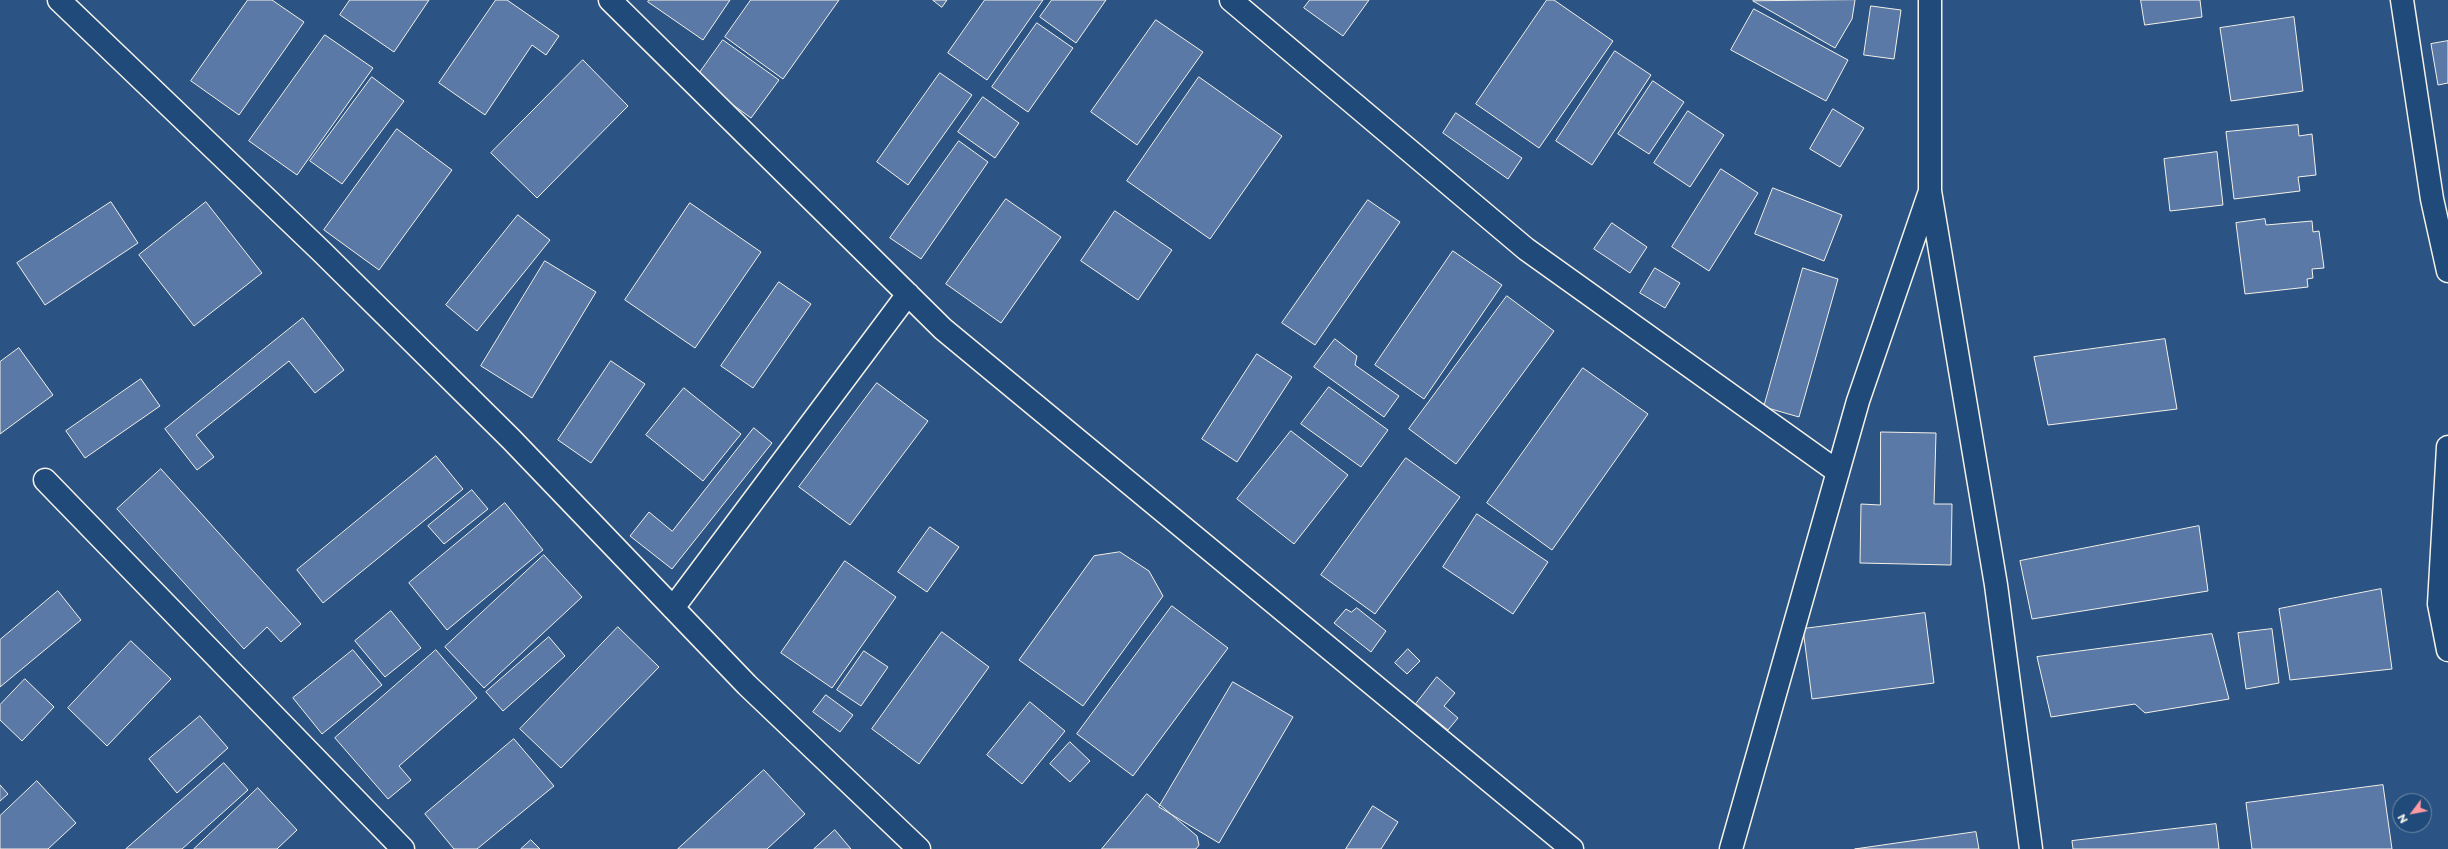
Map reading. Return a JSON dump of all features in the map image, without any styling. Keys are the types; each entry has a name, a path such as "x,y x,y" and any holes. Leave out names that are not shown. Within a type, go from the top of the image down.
{"street":[{"path":"59,0 321,251 511,439 747,685 919,849"},
{"path":"610,0 943,329 1572,849"},
{"path":"1231,0 1526,249 1838,472"},
{"path":"1930,0 1930,191 1996,585 2031,849"},
{"path":"2402,0 2432,199 2448,271"},
{"path":"1731,849 1858,402 1930,191"},
{"path":"673,608 908,294"},
{"path":"2448,446 2439,604 2448,650"},
{"path":"45,480 403,849"}],"building":[{"path":"248,0 272,0 304,22 239,115 191,81"},
{"path":"350,0 429,0 394,52 340,15"},
{"path":"496,0 507,0 559,36 546,55 532,45 485,115 439,83"},
{"path":"649,0 730,0 703,40 648,2"},
{"path":"751,0 839,0 783,79 725,37"},
{"path":"933,0 947,0 942,7"},
{"path":"985,0 1043,0 987,80 948,53"},
{"path":"1052,0 1106,0 1076,43 1040,17"},
{"path":"1310,0 1369,0 1343,36 1304,8"},
{"path":"1547,0 1554,0 1613,41 1539,148 1476,104"},
{"path":"1855,0 1852,19 1835,48 1753,1"},
{"path":"2141,0 2200,0 2202,17 2145,25"},
{"path":"1871,6 1901,10 1894,59 1864,55"},
{"path":"1754,9 1848,60 1826,101 1731,50"},
{"path":"2294,17 2303,91 2231,101 2220,28"},
{"path":"1156,20 1203,52 1137,145 1091,112"},
{"path":"1037,23 1073,48 1028,112 992,87"},
{"path":"325,35 373,68 297,175 249,141"},
{"path":"723,40 779,80 751,118 696,78"},
{"path":"2448,41 2448,83 2438,85 2431,44"},
{"path":"1615,51 1651,75 1592,165 1556,141"},
{"path":"583,60 628,106 537,198 491,153"},
{"path":"940,73 972,95 908,185 877,162"},
{"path":"372,77 404,101 342,184 310,161"},
{"path":"1199,77 1282,136 1210,239 1127,181"},
{"path":"1653,81 1684,102 1649,154 1618,134"},
{"path":"983,97 1019,123 995,158 958,132"},
{"path":"1833,109 1864,128 1840,167 1810,149"},
{"path":"1688,111 1724,135 1690,187 1654,163"},
{"path":"1456,113 1522,158 1508,179 1443,133"},
{"path":"2298,125 2299,136 2312,134 2316,175 2298,177 2300,191 2234,199 2226,132"},
{"path":"397,129 452,170 379,270 324,230"},
{"path":"959,141 988,162 921,259 890,238"},
{"path":"2217,152 2223,205 2170,211 2164,159"},
{"path":"1721,169 1758,193 1709,271 1672,247"},
{"path":"1773,188 1842,215 1824,261 1755,234"},
{"path":"1006,199 1061,237 1001,323 946,284"},
{"path":"1368,200 1400,222 1315,345 1282,323"},
{"path":"111,202 138,243 45,305 17,263"},
{"path":"206,202 262,273 194,326 139,255"},
{"path":"690,203 761,252 695,348 625,300"},
{"path":"1115,211 1172,250 1138,300 1081,261"},
{"path":"518,215 550,240 477,331 446,305"},
{"path":"2265,219 2266,225 2312,221 2313,232 2319,231 2324,268 2312,269 2313,278 2307,279 2308,287 2245,294 2236,223"},
{"path":"1612,223 1647,247 1630,273 1594,249"},
{"path":"1453,251 1502,285 1424,399 1375,365"},
{"path":"545,261 596,292 532,398 481,366"},
{"path":"1655,268 1680,283 1665,308 1640,293"},
{"path":"1803,268 1838,279 1799,417 1764,407"},
{"path":"779,282 811,304 753,388 721,366"},
{"path":"1507,296 1554,331 1456,464 1409,429"},
{"path":"303,318 344,370 315,393 289,361 196,435 214,457 197,470 165,429"},
{"path":"1335,339 1357,356 1355,365 1399,396 1384,417 1314,367"},
{"path":"2165,339 2177,409 2048,425 2034,357"},
{"path":"19,348 53,395 0,434 0,362"},
{"path":"1257,354 1292,377 1237,462 1202,439"},
{"path":"611,361 645,384 591,463 558,440"},
{"path":"1583,368 1648,414 1552,550 1487,503"},
{"path":"141,379 160,406 85,458 66,431"},
{"path":"877,383 928,421 850,525 799,487"},
{"path":"1329,387 1388,430 1361,467 1301,424"},
{"path":"684,388 741,434 703,481 646,435"},
{"path":"754,428 772,443 672,569 630,536 649,512 672,531"},
{"path":"1291,431 1348,475 1294,544 1237,499"},
{"path":"1881,432 1936,433 1934,504 1952,504 1951,565 1860,563 1861,504 1880,505"},
{"path":"436,456 463,489 323,603 297,570"},
{"path":"1406,458 1460,497 1375,614 1321,575"},
{"path":"161,469 301,624 281,642 267,627 244,649 117,509"},
{"path":"472,490 488,509 444,544 428,526"},
{"path":"505,503 543,550 447,630 409,583"},
{"path":"1477,514 1548,562 1513,614 1443,567"},
{"path":"2199,526 2208,591 2032,619 2020,561"},
{"path":"930,527 959,547 927,592 898,572"},
{"path":"1120,552 1149,571 1163,596 1083,706 1019,660 1094,556"},
{"path":"544,555 582,597 484,688 445,647"},
{"path":"845,561 896,597 832,688 781,653"},
{"path":"2381,589 2392,669 2290,680 2279,609"},
{"path":"58,591 81,620 0,687 0,640"},
{"path":"1172,606 1228,648 1133,776 1077,734"},
{"path":"1357,608 1386,631 1371,652 1334,623 1346,609 1351,612"},
{"path":"391,611 421,648 385,677 355,641"},
{"path":"1925,613 1934,683 1812,699 1803,629"},
{"path":"618,627 659,667 561,768 520,729"},
{"path":"2272,629 2279,683 2246,689 2238,633"},
{"path":"942,632 989,667 919,764 872,729"},
{"path":"2212,634 2229,699 2145,713 2135,704 2051,717 2037,657"},
{"path":"549,637 565,656 503,711 486,692"},
{"path":"131,641 171,679 107,746 68,708"},
{"path":"1408,649 1420,661 1407,674 1395,663"},
{"path":"353,650 382,685 322,734 293,698"},
{"path":"436,650 477,698 399,766 411,780 388,799 335,738"},
{"path":"864,651 888,667 861,706 837,690"},
{"path":"1437,677 1455,693 1444,706 1458,718 1448,730 1416,704"},
{"path":"25,679 54,707 22,741 0,720 0,705"},
{"path":"1233,682 1293,717 1219,843 1159,807"},
{"path":"826,695 853,715 840,732 813,712"},
{"path":"1030,702 1065,731 1022,784 987,755"},
{"path":"200,716 228,748 177,793 149,759"},
{"path":"514,739 554,786 477,849 454,849 425,814"},
{"path":"1070,742 1090,761 1070,782 1050,764"},
{"path":"224,763 248,790 182,849 126,849"},
{"path":"764,770 805,814 767,849 678,849"},
{"path":"37,781 76,823 48,849 0,849 0,816"},
{"path":"0,785 8,794 0,801"},
{"path":"2383,785 2392,849 2252,849 2246,803"},
{"path":"258,788 297,830 277,849 194,849"},
{"path":"1147,794 1197,836 1199,845 1196,849 1102,849"},
{"path":"1373,806 1398,822 1381,849 1346,849"},
{"path":"2216,824 2219,849 2073,849 2072,841"},
{"path":"835,830 851,849 814,849"},
{"path":"1976,832 1979,849 1855,849"},
{"path":"531,840 540,849 521,849"}]}
